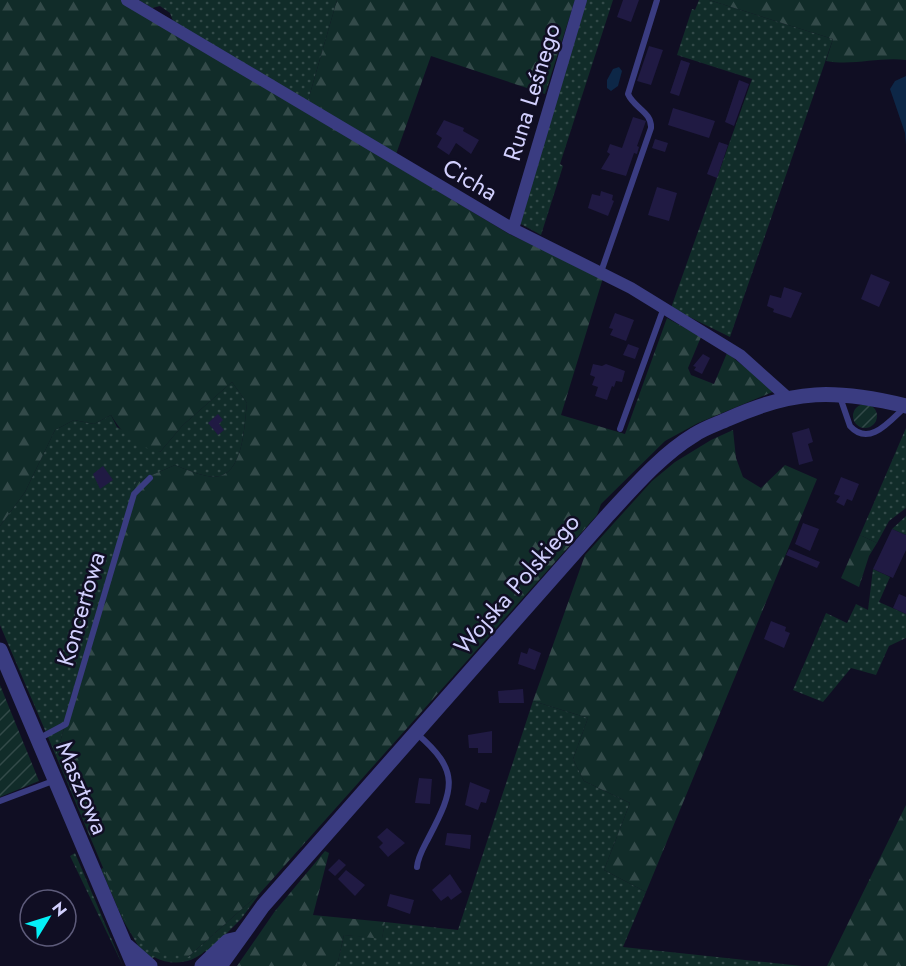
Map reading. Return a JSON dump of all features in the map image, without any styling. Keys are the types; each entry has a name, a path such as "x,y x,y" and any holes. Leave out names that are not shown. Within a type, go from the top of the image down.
{"street":[{"name":"Cicha","path":"127,0 513,230 602,272 740,355 788,398"},
{"name":"Runa Leśnego","path":"513,230 582,0"},
{"name":"Wojska Polskiego","path":"220,966 234,948 237,939 416,732 647,473 694,434 762,404 788,398 840,394 906,407"},
{"name":"Masztowa","path":"0,650 125,944 126,952 134,966"},
{"name":"Wojska Polskiego","path":"202,966 228,941 237,939"},
{"name":"Masztowa","path":"125,944 150,966"}],"lane":[{"path":"602,272 651,128 647,113 634,106 628,94 657,0"},
{"path":"620,429 663,310"},
{"path":"840,394 849,426 864,435 874,434 906,407"},
{"name":"Koncertowa","path":"37,739 66,724 134,494 150,478"},
{"path":"416,732 442,758 449,778 449,790 442,812 420,855 417,867"},
{"path":"0,801 54,781"}],"green space":[{"path":"0,0 121,0 509,234 603,278 561,415 625,434 667,318 701,337 688,368 691,375 714,384 727,353 775,391 698,423 665,441 601,504 597,515 261,892 188,957 150,951 125,920 56,756 136,482 175,465 207,476 219,476 228,471 235,463 240,451 247,403 232,382 183,425 160,452 144,447 131,439 120,429 111,415 94,424 74,420 55,430 25,492 0,526"},
{"path":"139,0 337,0 307,104 173,21 170,13 160,6 152,8"},
{"path":"337,0 575,0 545,94 431,56 395,157 307,104"},
{"path":"586,0 613,0 560,164 563,166 541,235 519,223"},
{"path":"699,0 709,0 833,39 730,337 671,308 752,79 677,55 692,9 695,10"},
{"path":"709,0 906,0 906,60 846,63 826,61 833,39"},
{"path":"232,382 247,403 240,452 228,471 219,476 207,476 175,465 136,482 56,756 0,625 0,526 25,492 55,430 74,420 94,424 111,415 117,427 160,452 183,425"},
{"path":"865,404 874,407 877,416 874,425 865,428 856,425 853,416 856,407"},
{"path":"906,428 906,508 889,521 877,543 860,535"},
{"path":"733,430 736,458 743,477 761,488 785,465 817,479 646,892 604,870 630,803 584,781 573,759 588,718 533,701 585,555 652,481 675,462 711,440"},
{"path":"906,516 906,535 892,529"},
{"path":"860,535 877,543 869,556 859,587 841,578"},
{"path":"873,569 890,577 879,602 906,614 906,638 889,646 876,675 851,668 823,702 793,690 826,613 847,623 856,604 868,610"},
{"path":"0,685 39,781 0,797"},
{"path":"533,701 588,718 573,759 584,781 630,803 604,870 646,892 623,947 802,966 337,966 344,935 382,938 385,922 458,930"},
{"path":"906,805 906,966 827,966"},
{"path":"325,851 329,853 313,915 385,922 382,939 344,935 337,966 237,966 275,911"},
{"path":"75,853 123,966 70,856"},
{"path":"103,868 188,957 261,892 241,919 207,953 205,951 194,959 181,962 167,962 154,957 151,960 140,949 123,920 101,869"}],"water":[{"path":"619,67 622,71 618,86 611,91 607,88 607,80 613,69"},
{"path":"906,76 906,145 905,133 890,89 895,81"}],"building":[{"path":"623,0 639,0 631,22 617,17"},
{"path":"649,46 663,50 651,85 637,81"},
{"path":"681,60 690,63 679,96 670,93"},
{"path":"739,80 749,84 734,126 725,122"},
{"path":"673,108 715,121 709,138 668,125"},
{"path":"633,117 646,121 637,146 639,147 637,154 634,153 626,176 601,169 610,154 607,152 610,144 622,148"},
{"path":"444,120 464,128 463,131 479,140 471,154 456,143 449,155 437,147 442,138 436,134"},
{"path":"655,139 668,143 665,152 652,148"},
{"path":"719,142 728,145 717,178 707,174"},
{"path":"657,187 677,193 669,221 648,215"},
{"path":"601,191 613,195 612,200 614,201 608,216 588,208 592,194 600,196"},
{"path":"871,274 890,282 879,307 861,299"},
{"path":"784,287 802,293 791,318 773,312 774,309 767,306 770,295 781,298"},
{"path":"615,313 634,320 626,341 610,335 613,329 609,328"},
{"path":"628,344 639,348 635,359 623,355"},
{"path":"703,354 710,358 702,374 694,370 696,367 693,366"},
{"path":"593,364 602,366 606,364 625,371 622,382 616,381 607,400 595,396 598,387 592,385 595,377 590,375"},
{"path":"218,414 223,420 219,424 224,430 218,435 208,423"},
{"path":"809,428 813,442 808,444 813,461 799,465 792,433"},
{"path":"103,466 113,480 100,489 93,474"},
{"path":"841,477 859,484 852,501 847,499 844,506 836,502 840,496 834,494"},
{"path":"803,523 819,529 810,551 795,544"},
{"path":"892,529 906,535 906,550 893,578 873,569"},
{"path":"789,549 820,562 817,568 786,555"},
{"path":"899,594 906,597 906,614 893,608"},
{"path":"771,621 786,627 785,631 790,633 784,648 764,639"},
{"path":"529,648 541,653 535,670 518,664 521,652 527,654"},
{"path":"523,689 524,703 499,703 498,691"},
{"path":"492,731 492,753 478,753 478,748 469,748 468,735"},
{"path":"419,778 432,779 430,804 415,803"},
{"path":"470,782 490,790 486,803 481,802 478,810 465,805"},
{"path":"387,828 405,843 388,857 379,847 383,843 377,837"},
{"path":"447,833 471,835 470,849 445,845"},
{"path":"339,859 346,865 335,876 328,870"},
{"path":"346,870 365,885 355,896 338,879"},
{"path":"450,874 462,892 451,900 448,896 441,901 432,890"},
{"path":"390,894 414,900 410,914 387,906"}]}
